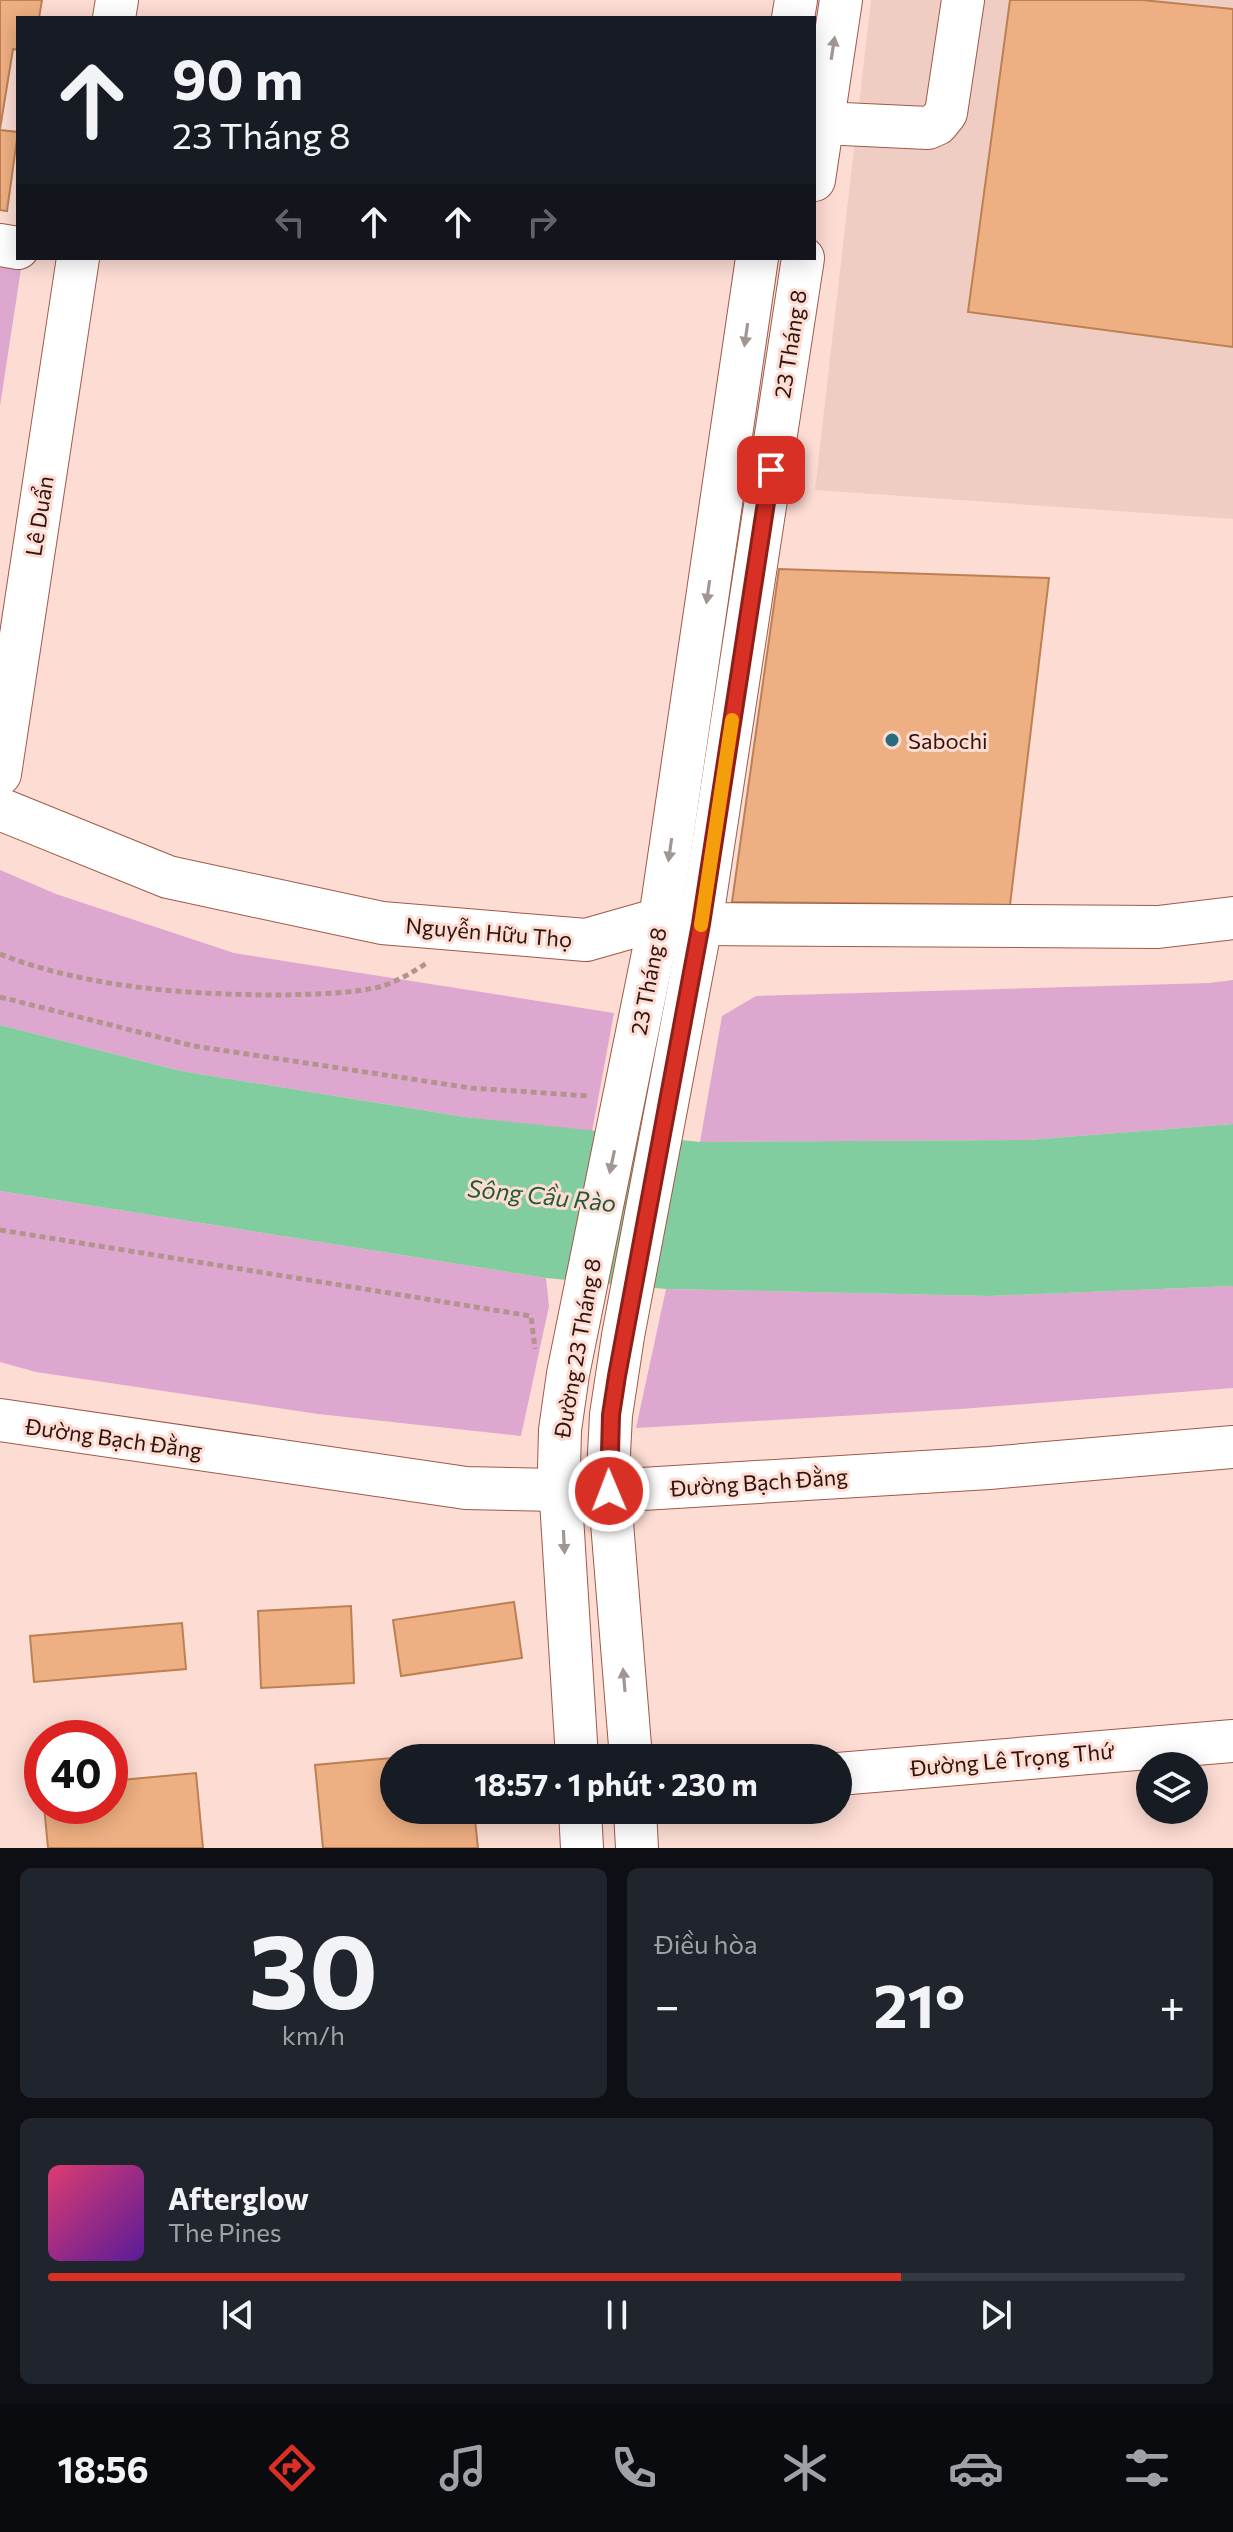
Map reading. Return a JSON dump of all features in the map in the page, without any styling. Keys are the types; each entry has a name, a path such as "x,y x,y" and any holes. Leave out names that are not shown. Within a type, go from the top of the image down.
{"street":[{"path":"816,166 841,0"},
{"path":"822,123 928,128 937,124 946,113 963,0"},
{"name":"Lê Duẩn","path":"0,774 78,260"},
{"name":"23 Tháng 8","path":"610,1083 660,919 757,260"},
{"name":"23 Tháng 8","path":"670,1093 701,924 803,260"},
{"name":"Nguyễn Hữu Thọ","path":"0,809 168,877 382,923 466,931 586,940 660,919 701,924 1158,927 1233,918"},
{"name":"Đường 23 Tháng 8","path":"576,1744 560,1430 578,1326 610,1083"},
{"name":"Đường 23 Tháng 8","path":"630,1744 609,1491 611,1415 623,1336 670,1093"},
{"name":"Đường Bạch Đằng","path":"0,1420 466,1488 561,1491 609,1491 989,1468 1233,1447"},
{"name":"Đường Lê Trọng Thứ","path":"852,1773 1233,1741"},
{"path":"581,1824 582,1848"},
{"path":"636,1824 637,1848"}],"path":[{"path":"0,954 24,964 104,982 223,995 316,994 381,987 424,964 466,931"},
{"path":"0,997 194,1046 471,1088 589,1096 610,1083"},
{"path":"0,1230 531,1316 536,1355"}],"shaded area":[{"path":"871,0 1233,0 1233,519 815,490"},
{"path":"0,266 21,269 0,406"},
{"path":"0,870 56,894 234,953 614,1013 592,1132 465,1117 181,1071 0,1025"},
{"path":"1233,980 1233,1124 1027,1140 700,1142 722,1016 756,996"},
{"path":"0,1191 546,1278 549,1306 521,1436 318,1414 36,1372 0,1362"},
{"path":"1233,1286 1233,1388 961,1409 636,1428 666,1289 990,1296"}],"water":[{"name":"Sông Cầu Rào","path":"0,1025 181,1071 465,1117 700,1142 1027,1140 1233,1124 1233,1286 990,1296 666,1289 546,1278 0,1191"}],"building":[{"path":"0,0 42,0 39,16 16,16 16,50 13,49 0,129"},
{"path":"1010,0 1142,0 1233,9 1233,347 968,312"},
{"path":"0,130 16,132 16,146 7,211 0,210"},
{"name":"Sabochi","path":"779,569 1049,578 1010,905 732,902"},
{"path":"514,1602 522,1658 401,1676 393,1620"},
{"path":"351,1606 354,1683 261,1688 258,1611"},
{"path":"182,1623 186,1669 34,1682 30,1636"},
{"path":"380,1759 380,1824 475,1824 478,1848 323,1848 315,1765"},
{"path":"196,1773 203,1848 48,1848 46,1824 128,1824 128,1779"}],"slow traffic":[{"path":"701,925 732,720"}],"place":[{"name":"Sabochi","path":"892,740"}],"route":[{"path":"609,1491 611,1415 623,1336 701,924 771,470"}]}
